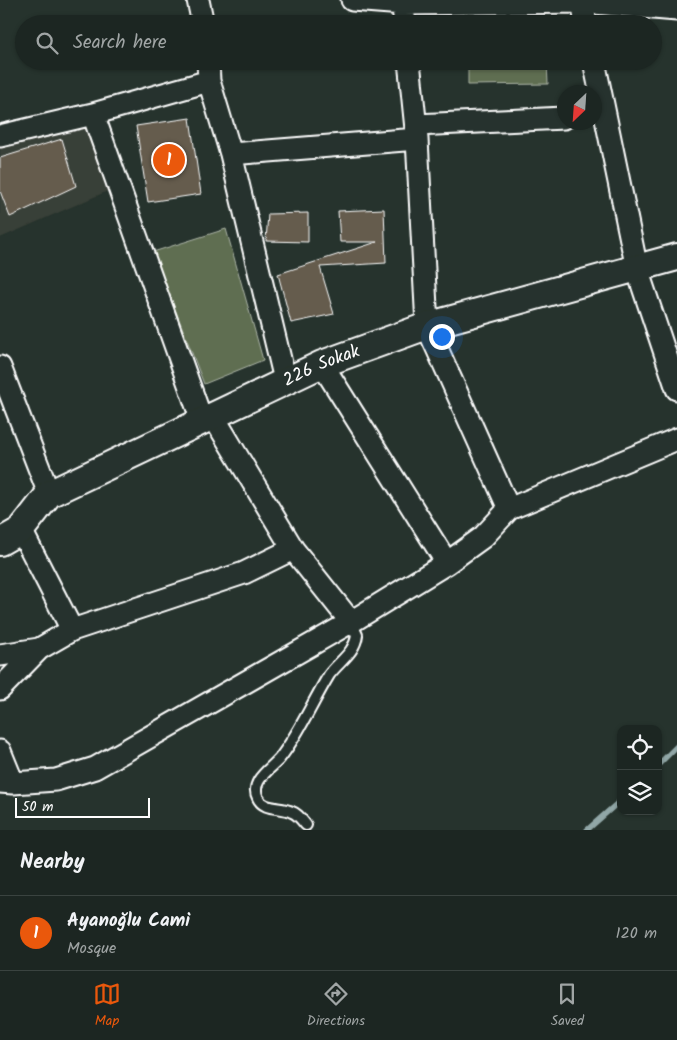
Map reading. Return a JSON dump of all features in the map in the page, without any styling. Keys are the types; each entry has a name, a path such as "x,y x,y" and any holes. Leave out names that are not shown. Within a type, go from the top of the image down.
{"street":[{"path":"198,0 201,15"},
{"path":"352,0 403,9 576,2 677,10"},
{"path":"576,2 582,15"},
{"path":"410,70 416,132 427,326 509,508"},
{"path":"595,70 597,85"},
{"path":"0,136 93,114 208,71 231,154 285,380"},
{"path":"93,114 208,418 292,549 351,622"},
{"path":"231,154 416,132 557,119"},
{"path":"602,124 637,269 677,389"},
{"name":"226 Sokak","path":"11,536 49,494 322,364 427,326 677,257"},
{"path":"322,364 447,563"},
{"path":"0,367 49,494"},
{"path":"0,751 7,783 56,780 94,768 351,622 447,563 483,537 509,508 677,439"},
{"path":"11,536 72,630"},
{"path":"0,690 40,649 72,630 244,574 292,549"},
{"path":"0,655 40,649"}],"lane":[{"path":"306,825 297,814 269,807 261,802 256,793 256,786 258,780 283,754 304,722 330,674 352,649 358,635 351,622"}],"shaded area":[{"path":"87,123 110,190 0,238 0,148"}],"green space":[{"path":"468,70 547,70 548,84 468,85"},
{"path":"226,229 263,360 204,384 153,252"}],"building":[{"path":"190,118 201,194 148,202 136,126"},
{"path":"62,139 76,186 10,217 0,191 0,158"},
{"path":"384,209 386,263 320,267 334,314 291,323 278,274 377,242 340,242 338,211"},
{"path":"308,213 308,242 266,241 268,214"}],"waterway":[{"path":"662,761 677,746"},
{"path":"587,830 617,804"}],"place":[{"name":"Ayanoğlu Cami","path":"169,160"}]}
